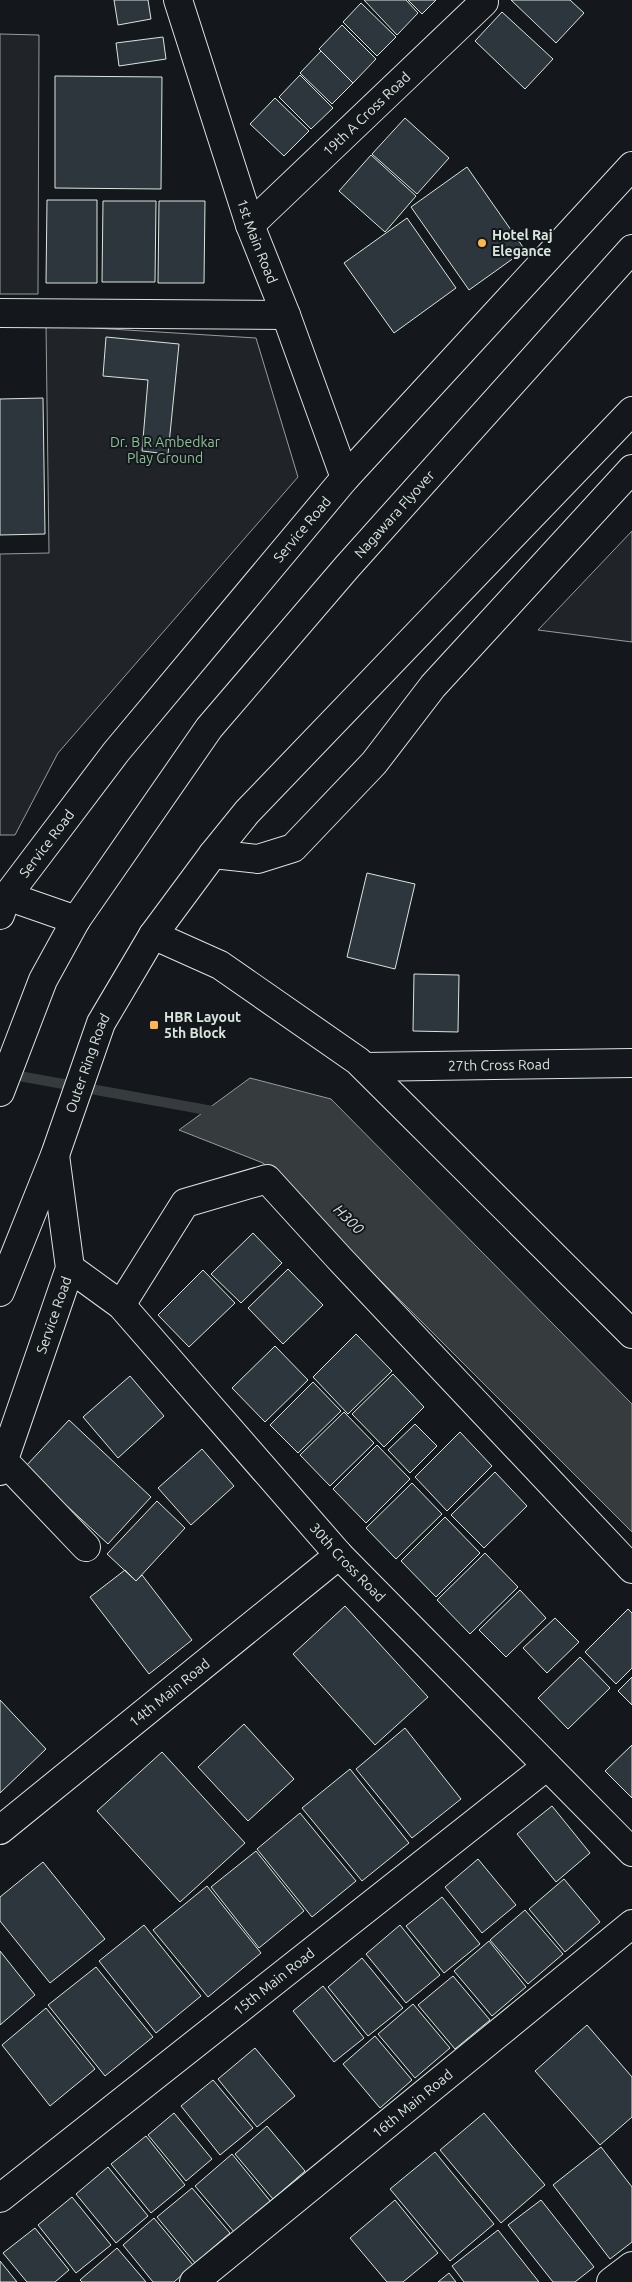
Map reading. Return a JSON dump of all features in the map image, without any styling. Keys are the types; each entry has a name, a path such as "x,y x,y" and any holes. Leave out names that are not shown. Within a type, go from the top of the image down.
{"main road":[{"name":"1st Main Road","path":"178,0 250,225 286,315 345,478"},
{"name":"19th A Cross Road","path":"250,225 484,2"},
{"name":"Service Road","path":"2,902 116,752 345,478 632,166"},
{"name":"Nagawara Flyover","path":"76,920 209,728 347,567 632,249"},
{"path":"0,313 286,315"},
{"path":"213,854 247,812 632,411"},
{"path":"213,854 258,859 293,848 374,763 433,686 632,469"},
{"name":"Outer Ring Road","path":"0,1292 55,1155 101,1023 153,935 213,854"},
{"path":"0,1092 43,980 76,920 2,902"},
{"path":"153,935 220,965 365,1068 632,1334"},
{"name":"27th Cross Road","path":"365,1068 632,1063"},
{"name":"Service Road","path":"2,1466 70,1268 55,1155"},
{"path":"121,1306 185,1203 267,1179 632,1569"},
{"name":"30th Cross Road","path":"70,1268 121,1306 339,1555 632,1852"},
{"path":"2,1466 86,1547"},
{"name":"14th Main Road","path":"0,1830 339,1555"},
{"name":"15th Main Road","path":"0,2198 547,1766"},
{"name":"16th Main Road","path":"194,2282 632,1924"},
{"path":"611,2282 632,2266"}],"green space":[{"path":"0,34 39,35 38,294 0,294"},
{"name":"Dr. B R Ambedkar Play Ground","path":"46,325 256,338 298,477 58,753 15,835 0,835 0,554 49,553"},
{"path":"632,531 632,642 538,630"}],"water":[{"path":"250,1078 331,1099 632,1404 632,1532 263,1163 179,1130"}],"building":[{"path":"114,0 148,0 151,19 118,25"},
{"path":"364,0 406,0 418,13 397,35"},
{"path":"408,0 436,0 422,14"},
{"path":"511,0 570,0 584,13 556,43"},
{"path":"361,3 396,37 377,56 343,22"},
{"path":"502,12 553,59 525,89 475,41"},
{"path":"342,25 376,59 353,83 319,49"},
{"path":"163,37 166,59 119,66 116,43"},
{"path":"321,51 353,83 332,104 300,73"},
{"path":"300,75 333,108 311,129 279,97"},
{"path":"55,76 162,77 161,189 55,188"},
{"path":"275,98 309,131 284,156 250,124"},
{"path":"405,118 449,158 417,194 372,154"},
{"path":"371,155 416,196 385,232 339,191"},
{"path":"467,167 525,250 469,290 411,207"},
{"path":"47,200 97,200 97,283 46,283"},
{"path":"103,201 156,201 155,282 102,282"},
{"path":"159,201 205,201 204,283 158,283"},
{"path":"407,218 456,288 394,333 344,263"},
{"path":"106,337 179,344 168,454 142,451 148,380 103,376"},
{"path":"43,398 45,534 0,535 0,399"},
{"path":"367,873 415,884 395,969 347,957"},
{"path":"414,974 459,975 458,1032 413,1031"},
{"path":"253,1233 282,1263 241,1303 211,1274"},
{"path":"288,1269 323,1305 283,1344 248,1308"},
{"path":"203,1270 235,1303 189,1347 158,1315"},
{"path":"356,1334 392,1371 348,1414 313,1377"},
{"path":"275,1346 308,1380 265,1422 232,1388"},
{"path":"393,1374 424,1407 384,1447 352,1414"},
{"path":"130,1376 164,1416 118,1458 83,1417"},
{"path":"313,1382 341,1411 298,1453 270,1425"},
{"path":"344,1412 374,1443 330,1486 300,1455"},
{"path":"69,1420 151,1497 108,1544 25,1467"},
{"path":"415,1424 437,1446 410,1473 388,1450"},
{"path":"460,1432 492,1466 447,1511 415,1477"},
{"path":"377,1445 410,1479 366,1523 333,1489"},
{"path":"202,1449 234,1486 191,1525 158,1488"},
{"path":"495,1472 527,1506 484,1548 451,1515"},
{"path":"412,1483 442,1514 396,1559 366,1528"},
{"path":"157,1501 185,1528 136,1581 107,1554"},
{"path":"445,1517 480,1553 436,1597 401,1561"},
{"path":"485,1553 518,1587 470,1634 437,1600"},
{"path":"125,1570 136,1581 142,1575 192,1640 149,1674 90,1597"},
{"path":"520,1590 546,1618 506,1657 479,1630"},
{"path":"345,1606 428,1697 375,1745 293,1654"},
{"path":"628,1609 632,1613 632,1668 616,1684 585,1652"},
{"path":"555,1618 579,1642 547,1673 523,1648"},
{"path":"580,1657 610,1688 568,1729 538,1698"},
{"path":"632,1677 632,1705 618,1691"},
{"path":"0,1700 46,1749 0,1793"},
{"path":"244,1724 294,1779 248,1821 198,1767"},
{"path":"405,1728 461,1799 412,1838 356,1769"},
{"path":"632,1745 632,1798 605,1771"},
{"path":"162,1752 245,1843 180,1902 97,1811"},
{"path":"350,1769 409,1843 362,1881 302,1808"},
{"path":"552,1806 590,1853 556,1882 517,1834"},
{"path":"300,1813 356,1881 312,1917 257,1849"},
{"path":"256,1851 304,1911 259,1948 211,1887"},
{"path":"478,1859 516,1905 482,1933 445,1887"},
{"path":"43,1862 105,1939 50,1983 0,1921 0,1897"},
{"path":"564,1879 600,1922 565,1952 529,1909"},
{"path":"207,1886 261,1953 208,1997 153,1930"},
{"path":"442,1897 480,1944 444,1973 406,1926"},
{"path":"525,1910 563,1954 528,1984 490,1940"},
{"path":"144,1925 201,1996 156,2033 99,1961"},
{"path":"400,1925 440,1975 406,2003 366,1954"},
{"path":"489,1941 526,1987 492,2016 454,1971"},
{"path":"0,1951 35,1995 0,2025"},
{"path":"362,1958 403,2008 368,2036 328,1987"},
{"path":"96,1967 153,2037 105,2076 48,2005"},
{"path":"453,1976 490,2020 455,2049 418,2005"},
{"path":"323,1986 364,2038 334,2062 293,2011"},
{"path":"413,2004 450,2048 415,2078 378,2034"},
{"path":"46,2008 95,2069 50,2106 2,2045"},
{"path":"587,2025 632,2077 632,2117 600,2145 535,2071"},
{"path":"375,2036 412,2080 380,2108 343,2064"},
{"path":"255,2048 295,2096 257,2127 218,2079"},
{"path":"213,2080 253,2128 220,2155 181,2106"},
{"path":"174,2113 212,2159 186,2181 148,2135"},
{"path":"484,2113 545,2185 501,2223 440,2150"},
{"path":"267,2126 305,2171 273,2199 235,2154"},
{"path":"146,2136 185,2185 151,2213 111,2164"},
{"path":"601,2147 632,2187 632,2242 610,2259 553,2185"},
{"path":"435,2152 494,2224 450,2261 390,2189"},
{"path":"232,2154 271,2202 235,2233 195,2186"},
{"path":"108,2167 148,2216 116,2243 76,2194"},
{"path":"192,2188 230,2233 195,2263 157,2217"},
{"path":"72,2197 111,2245 76,2273 38,2225"},
{"path":"395,2200 438,2253 403,2282 387,2282 350,2238"},
{"path":"541,2200 594,2267 575,2282 553,2282 508,2225"},
{"path":"154,2218 193,2265 174,2282 153,2282 123,2245"},
{"path":"35,2228 69,2270 55,2282 27,2282 3,2253"},
{"path":"498,2230 539,2282 464,2282 452,2266"},
{"path":"117,2248 146,2282 82,2282 80,2280"},
{"path":"0,2261 17,2282 0,2282"},
{"path":"449,2273 456,2282 438,2282"}],"waterway":[{"name":"H300","path":"8,1074 218,1112"}],"place":[{"name":"Hotel Raj Elegance","path":"482,243"},
{"name":"HBR Layout 5th Block","path":"154,1025"}]}
